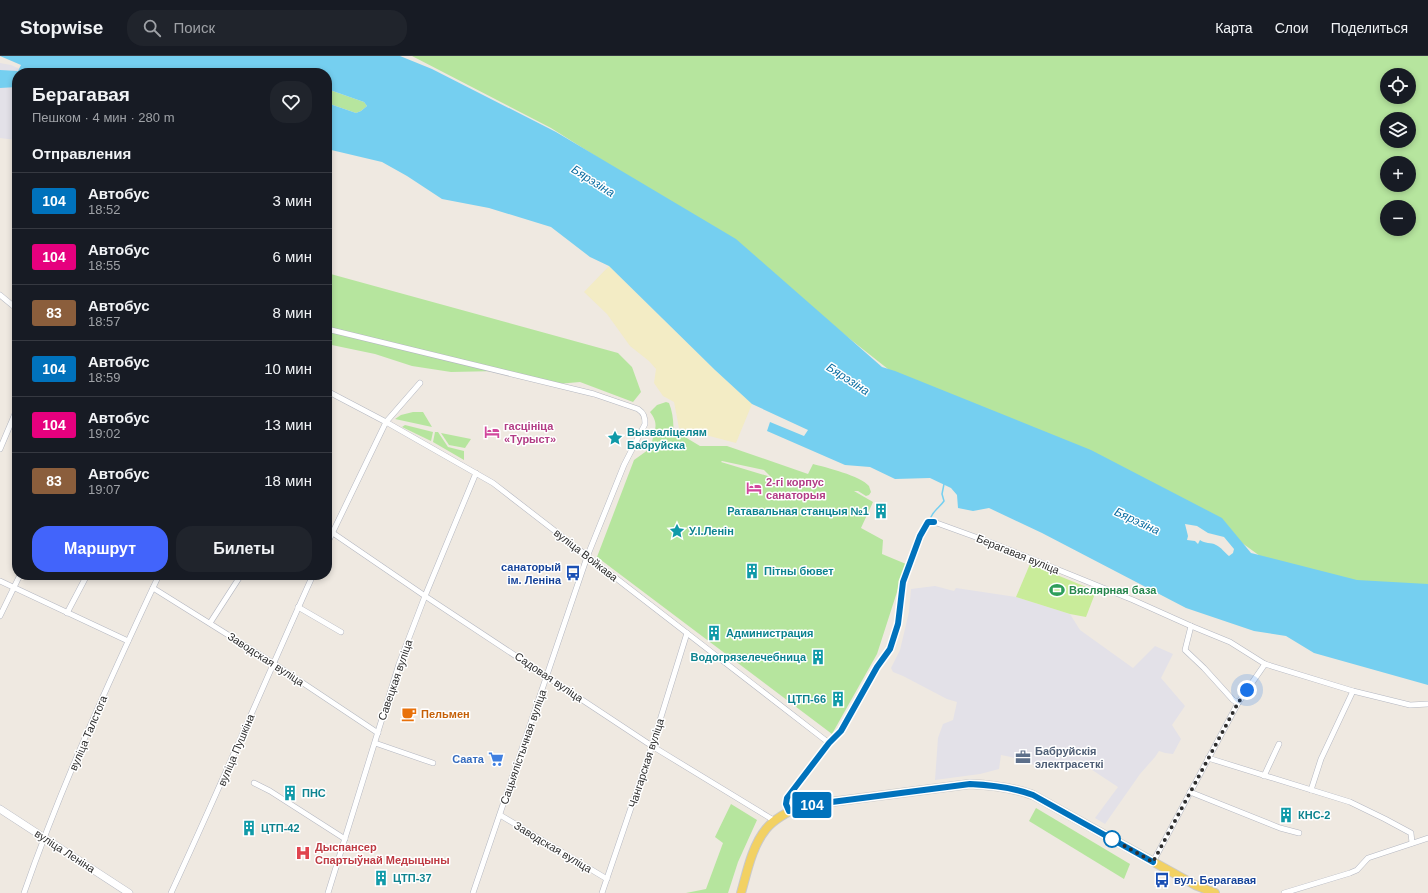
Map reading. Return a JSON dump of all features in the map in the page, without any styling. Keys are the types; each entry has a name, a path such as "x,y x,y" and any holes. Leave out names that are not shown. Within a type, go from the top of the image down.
{"main road":[{"path":"741,893 760,837 767,828 789,811 800,806 970,784 1018,789 1033,795 1195,885 1215,893"},
{"name":"вуліца Леніна","path":"0,809 129,893"}],"street":[{"path":"0,295 12,305"},
{"name":"Сацыялістычная вуліца","path":"332,330 594,394 638,409 642,412 645,418 645,424 624,465 587,557 473,893"},
{"path":"332,532 386,422 420,383"},
{"name":"вуліца Войкава","path":"332,394 386,422 476,473 505,492 829,743"},
{"path":"0,449 12,421"},
{"name":"Савецкая вуліца","path":"328,893 399,664 425,596 476,473"},
{"name":"Берагавая вуліца","path":"829,743 841,731 877,667 890,649 898,624 903,582 920,536 928,522 934,522 992,543 1133,600 1230,642 1265,664 1353,691 1410,705 1428,704"},
{"name":"Садовая вуліца","path":"332,532 425,596 652,746 775,821"},
{"path":"0,616 18,580"},
{"path":"67,614 84,580"},
{"name":"вуліца Талстога","path":"24,893 43,837 157,580"},
{"path":"210,624 238,580"},
{"name":"вуліца Пушкіна","path":"171,893 215,799 273,663 311,580"},
{"path":"0,581 128,642"},
{"name":"Заводская вуліца","path":"153,588 273,663 378,733"},
{"path":"298,607 342,632"},
{"path":"1191,626 1185,650 1204,668 1233,700 1238,703"},
{"name":"Чангарская вуліца","path":"602,893 652,746 687,633"},
{"path":"1153,862 1238,703 1265,664"},
{"path":"1311,790 1321,759 1353,691"},
{"path":"375,743 432,763"},
{"path":"789,811 786,804 787,798 829,743"},
{"path":"1264,776 1279,744"},
{"path":"1208,758 1350,802 1385,818 1411,833 1412,843"},
{"path":"254,783 345,839"},
{"path":"1190,792 1280,828 1299,833"},
{"name":"Заводская вуліца","path":"500,815 607,879"},
{"path":"1284,893 1350,873 1357,870 1368,858 1428,838"}],"shaded area":[{"path":"0,63 17,68 12,68 12,140 0,138"},
{"name":"Бабруйскія электрасеткі","path":"935,586 954,591 956,588 1016,597 1070,614 1080,630 1133,668 1155,646 1173,654 1161,678 1185,706 1172,725 1181,739 1173,754 1159,751 1140,774 1105,824 1095,818 1118,787 1077,760 1062,766 1046,769 1001,755 999,769 980,774 935,780 938,738 943,724 953,720 957,702 947,699 893,672 891,668 900,650 909,612 911,589"}],"green space":[{"path":"412,56 1428,56 1428,588 1354,584 1260,556 1202,514 893,373 708,227 551,128"},
{"path":"332,91 364,102 367,106 356,113 332,105"},
{"path":"332,274 618,353 632,367 641,392 633,402 580,382 557,384 498,371 451,372 412,366 375,354 332,345"},
{"path":"666,402 669,403 673,418 673,434 675,437 685,437 700,446 727,446 808,474 813,464 851,475 865,482 869,486 871,492 866,496 858,491 854,491 873,502 861,528 883,540 882,554 906,564 877,654 832,734 597,557 634,460 648,450 661,447 656,446 652,442 655,430 655,420 650,412 657,405","holes":["722,461 764,470 771,477 721,462"]},
{"path":"413,412 423,412 432,427 395,419 401,415"},
{"path":"405,425 433,432 431,441 402,427"},
{"path":"435,432 438,432 448,447 464,451 464,460 433,442"},
{"path":"441,433 471,439 465,448 449,445"},
{"name":"Вяслярная база","path":"1030,564 1096,591 1086,617 1070,614 1016,597"},
{"path":"731,804 757,820 738,862 728,893 686,893 706,889 723,843 715,837"},
{"path":"1036,808 1130,864 1124,879 1029,821"}],"sand":[{"path":"609,266 715,370 752,404 736,443 679,428 674,402 663,396 654,383 656,369 649,361 630,346 607,314 584,292"}],"water":[{"name":"Бярэзіна","path":"0,56 400,56 432,69 556,132 736,239 882,367 1091,450 1222,518 1251,553 1357,580 1428,584 1428,685 1314,653 1286,636 1254,631 1186,608 1042,533 989,508 973,511 958,508 957,495 951,488 930,478 895,479 870,467 845,465 767,431 770,422 804,436 808,430 752,404 715,370 609,266 590,257 551,227 489,208 442,199 407,176 382,162 332,150 332,105 356,113 367,106 364,102 332,91 332,68 20,68 21,65","holes":["1185,524 1197,526 1208,533 1224,537 1234,549 1233,553 1229,556 1220,547 1214,544 1200,540 1198,544 1195,541 1187,540 1188,536"]},
{"path":"0,70 12,71 12,87 0,88"}],"waterway":[{"path":"931,517 944,501 942,494 944,484"}],"bus line":[{"name":"104","path":"934,522 928,522 920,536 903,582 898,624 890,649 877,667 841,731 829,743 787,798 786,804 789,811 800,806 970,784 1018,789 1064,811 1153,862"}],"place":[{"name":"гасцініца «Турыст»","path":"492,432"},
{"name":"Вызваліцелям Бабруйска","path":"615,438"},
{"name":"2-гі корпус санаторыя","path":"754,488"},
{"name":"Ратавальная станцыя №1","path":"881,511"},
{"name":"У.І.Ленін","path":"677,531"},
{"name":"Пітны бювет","path":"752,571"},
{"name":"санаторый ім. Леніна","path":"573,573"},
{"name":"Вяслярная база","path":"1057,590"},
{"name":"Администрация","path":"714,633"},
{"name":"Водогрязелечебница","path":"818,657"},
{"name":"ЦТП-66","path":"838,699"},
{"name":"Пельмен","path":"409,714"},
{"name":"Бабруйскія электрасеткі","path":"1023,757"},
{"name":"Саата","path":"496,759"},
{"name":"ПНС","path":"290,793"},
{"name":"КНС-2","path":"1286,815"},
{"name":"ЦТП-42","path":"249,828"},
{"name":"Дыспансер Спартыўнай Медыцыны","path":"303,853"},
{"name":"ЦТП-37","path":"381,878"},
{"name":"вул. Берагавая","path":"1162,880"}],"route":[{"path":"1112,839 1111,838 1153,862 1238,703 1247,690"}]}
